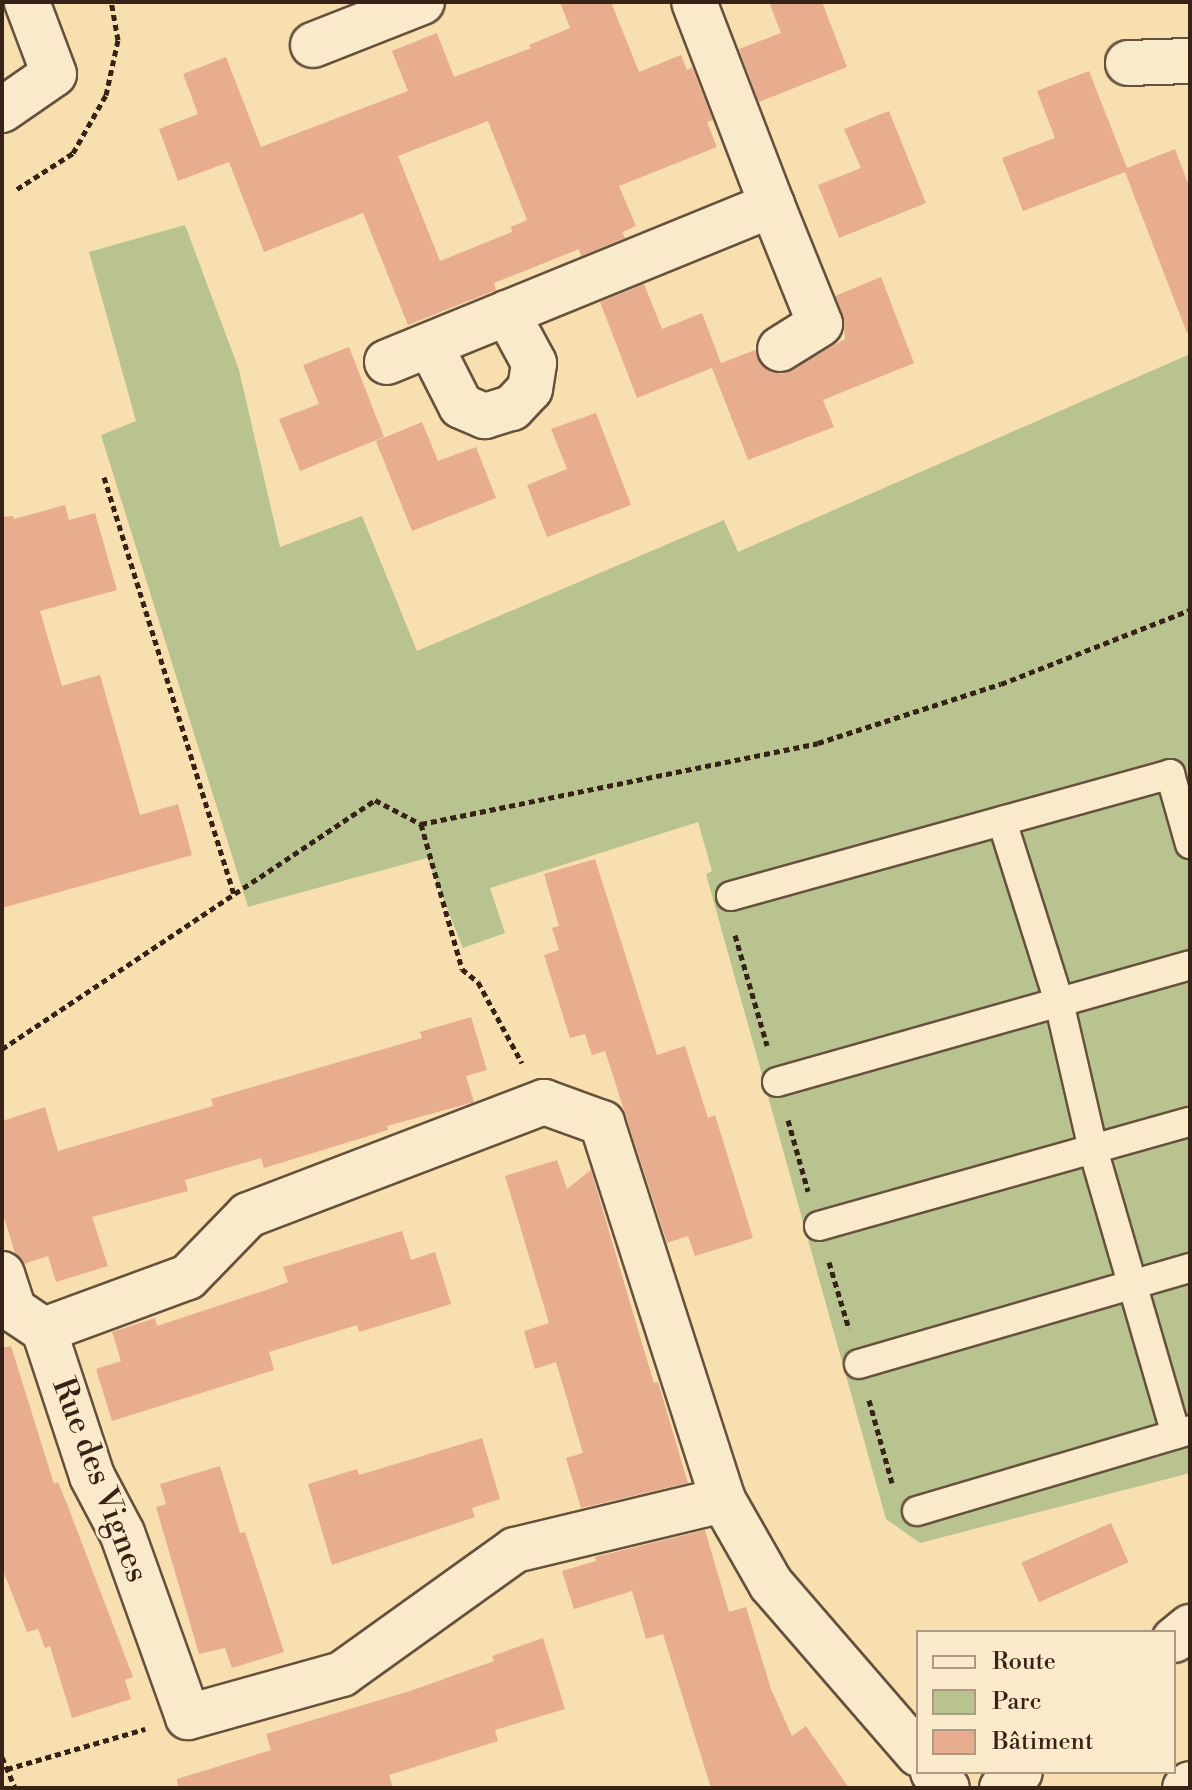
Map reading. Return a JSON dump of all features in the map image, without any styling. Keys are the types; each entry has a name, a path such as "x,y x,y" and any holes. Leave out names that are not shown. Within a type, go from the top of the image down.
{"street":[{"path":"2,110 54,74 27,2"},
{"path":"313,45 422,2"},
{"path":"694,2 820,324 780,349"},
{"path":"1128,63 1189,72"},
{"path":"387,362 772,205"},
{"path":"430,345 461,406 485,416 512,408 530,389 534,363 507,313"},
{"path":"2,1274 14,1310 44,1330 188,1277 248,1215 544,1102 602,1123 723,1500 771,1584 916,1752"},
{"name":"Rue des Vignes","path":"44,1330 92,1476 122,1533 188,1717"},
{"path":"188,1717 342,1674 515,1550 723,1500"},
{"path":"1002,1788 1018,1774"},
{"path":"1185,1788 1190,1784"}],"lane":[{"path":"731,896 1170,774 1190,844"},
{"path":"917,1511 1183,1432 1132,1285 1093,1149 1059,1002 1002,821"},
{"path":"777,1082 1190,965"},
{"path":"819,1226 1190,1122"},
{"path":"859,1364 1190,1268"}],"path":[{"path":"104,477 234,894"},
{"path":"2,1049 375,800 421,824 818,743 1001,684 1190,610"},
{"path":"421,824 462,969 478,982 544,1102"},
{"path":"7,1769 188,1717"},
{"path":"2,1757 15,1788"}],"green space":[{"path":"185,225 239,370 280,547 362,516 417,651 724,520 738,552 1190,354 1190,1473 920,1543 886,1519 706,874 712,871 698,822 490,888 505,933 463,948 427,858 248,907 101,435 136,421 89,252"}],"building":[{"path":"560,2 611,2 639,72 681,55 687,70 692,67 713,120 707,122 717,147 619,186 636,226 622,232 625,238 581,256 579,249 494,283 496,290 408,325 363,213 264,252 229,162 178,181 159,129 198,114 183,74 226,57 261,147 408,91 392,51 437,33 454,77 531,48 529,45 570,28","holes":["488,121 527,220 511,227 512,232 440,261 398,156"]},
{"path":"769,2 822,2 847,67 759,102 739,49 781,33"},
{"path":"1089,71 1127,168 1175,149 1190,189 1190,332 1187,333 1125,172 1023,211 1002,158 1055,138 1037,91"},
{"path":"889,111 926,203 839,238 818,185 861,168 844,129"},
{"path":"881,277 914,363 823,400 834,427 748,460 712,368 637,398 600,302 644,284 662,329 702,313 721,363 755,350 766,369 782,374 845,339 843,315 835,296"},
{"path":"349,347 384,437 300,471 279,419 319,404 303,365"},
{"path":"596,413 631,505 547,537 527,485 567,469 551,429"},
{"path":"422,422 438,461 476,447 496,498 412,531 376,441"},
{"path":"65,505 69,520 95,513 117,590 40,611 62,686 100,675 140,815 178,804 192,855 2,908 2,517 13,516 14,519"},
{"path":"595,859 657,1055 685,1046 708,1118 715,1115 753,1238 695,1256 688,1236 667,1243 605,1051 592,1055 585,1034 570,1038 544,955 559,950 552,928 559,926 544,874"},
{"path":"471,1017 487,1070 466,1076 474,1102 387,1126 388,1130 264,1168 261,1158 185,1180 188,1191 92,1217 108,1266 56,1282 48,1256 24,1264 15,1253 2,1211 2,1121 45,1107 58,1151 213,1106 211,1099 422,1038 420,1032"},
{"path":"557,1160 567,1189 591,1170 654,1383 658,1382 688,1483 581,1508 566,1458 583,1453 556,1362 535,1369 524,1331 549,1323 505,1176"},
{"path":"402,1231 411,1260 435,1252 451,1304 359,1332 357,1325 269,1352 274,1370 112,1421 96,1369 121,1361 112,1332 155,1318 157,1326 269,1289 288,1282 283,1267"},
{"path":"11,1346 54,1484 58,1482 133,1677 125,1680 131,1699 72,1718 50,1646 45,1648 38,1629 27,1632 2,1568 2,1348"},
{"path":"482,1438 500,1499 472,1508 475,1517 332,1565 308,1484 357,1469 359,1475"},
{"path":"220,1466 240,1533 245,1532 284,1652 232,1668 225,1648 199,1654 156,1507 166,1504 160,1484"},
{"path":"1111,1523 1128,1562 1039,1602 1021,1563"},
{"path":"705,1530 729,1612 746,1607 771,1689 792,1736 806,1726 849,1788 711,1788 663,1634 646,1639 632,1591 574,1609 562,1571 596,1561 595,1557"},
{"path":"543,1638 565,1709 495,1730 498,1741 389,1775 393,1788 178,1788 177,1779 271,1750 266,1734 410,1691 494,1661 492,1656"}]}
